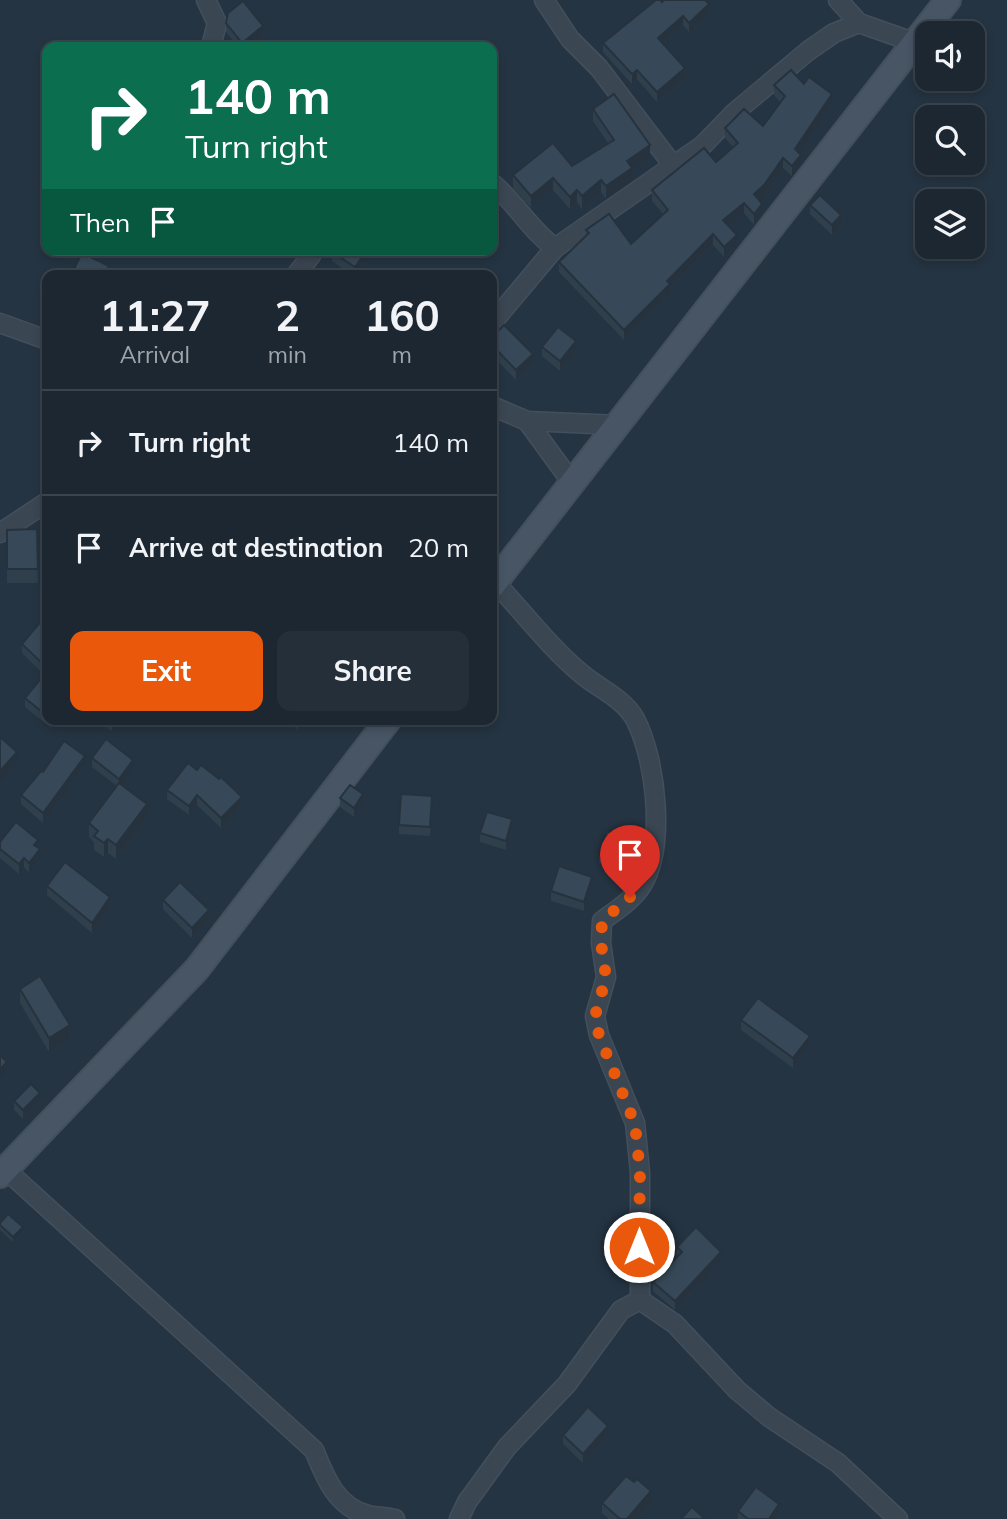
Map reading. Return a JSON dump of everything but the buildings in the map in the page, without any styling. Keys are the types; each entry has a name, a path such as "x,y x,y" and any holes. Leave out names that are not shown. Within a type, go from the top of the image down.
{"street":[{"path":"206,0 217,23 212,42"},
{"path":"544,0 570,39 607,77 672,164"},
{"path":"838,0 859,23 913,42"},
{"path":"497,579 948,0"},
{"path":"497,317 555,248 672,164 703,145 734,113 808,51 834,33 859,23"},
{"path":"497,187 510,199 541,238 555,248"},
{"path":"300,270 310,256"},
{"path":"0,323 42,338"},
{"path":"497,408 527,421 618,425"},
{"path":"527,421 573,484"},
{"path":"0,533 42,505"},
{"path":"497,588 583,675 616,698 635,719 657,802 653,849 642,885 602,921 601,943 606,977 595,1016 599,1035 635,1124 640,1172 640,1300"},
{"path":"384,725 197,969 2,1172 314,1450 328,1484 345,1504 367,1515 395,1519"},
{"path":"459,1519 467,1502 507,1447 567,1384 621,1310 640,1300"},
{"path":"640,1300 675,1324 737,1390 769,1417 838,1463 898,1519"}],"route":[{"path":"630,897 602,921 601,943 606,977 595,1016 599,1035 635,1124 640,1172 639,1247"}]}
